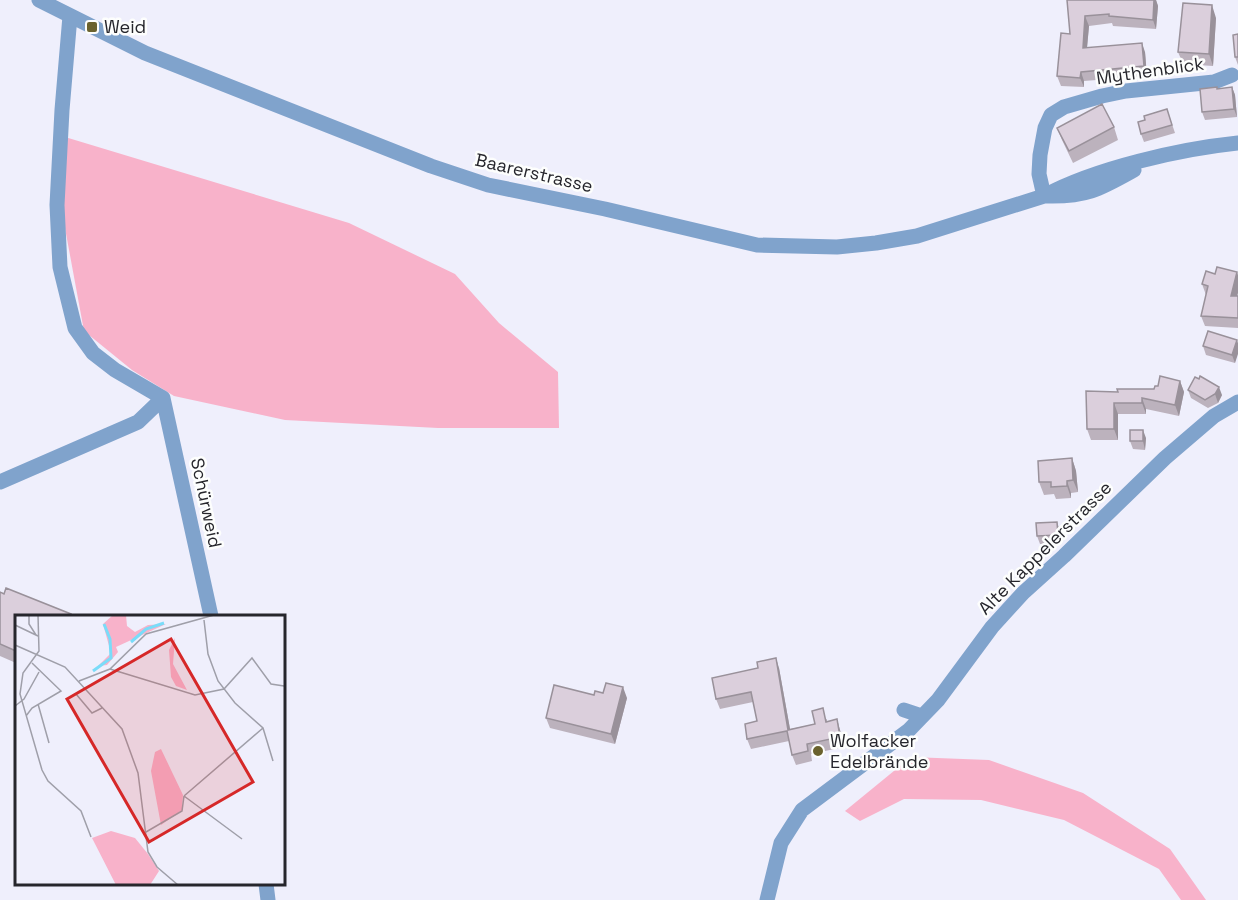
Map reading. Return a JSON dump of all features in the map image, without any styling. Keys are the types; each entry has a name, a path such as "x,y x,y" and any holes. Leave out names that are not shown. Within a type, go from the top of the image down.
{"street":[{"name":"Baarerstrasse","path":"39,0 145,53 376,145 488,185 605,209 757,245 837,247 917,236 1044,196 1073,196 1104,187 1161,158 1199,147 1238,143"},
{"path":"0,482 138,422 163,398 116,370 93,353 75,328 60,267 57,205 70,16"},
{"name":"Mythenblick","path":"1044,196 1039,174 1040,155 1045,128 1051,115 1064,107 1102,96 1214,82 1232,75"},
{"name":"Schürweid","path":"163,398 211,615"},
{"name":"Alte Kappelerstrasse","path":"767,900 782,843 802,810 909,730 938,700 992,627 1015,601 1165,458 1214,416 1238,402"},
{"path":"904,710 922,716"},
{"path":"266,885 268,900"}],"shaded area":[{"path":"65,137 349,223 455,274 499,323 558,372 559,428 438,428 285,420 174,396 132,370 84,331 60,201"},
{"path":"911,757 989,760 1083,793 1170,849 1206,900 1181,900 1159,869 1064,820 981,800 904,799 860,821 845,811"}],"building":[{"path":"1067,0 1154,0 1153,20 1109,16 1109,14 1085,16 1083,48 1142,43 1144,66 1081,72 1080,78 1057,76 1061,33 1070,34"},
{"path":"1183,3 1212,5 1209,54 1178,52"},
{"path":"1238,34 1238,57 1235,57 1233,35"},
{"path":"1217,87 1217,89 1232,87 1234,109 1202,112 1200,89"},
{"path":"1102,104 1114,127 1069,151 1057,128"},
{"path":"1167,109 1172,125 1141,134 1138,122 1145,120 1144,116"},
{"path":"1217,267 1237,272 1231,296 1238,296 1238,318 1201,316 1208,286 1202,284 1206,271 1215,274"},
{"path":"1208,331 1237,340 1232,355 1203,346"},
{"path":"1160,376 1180,381 1175,405 1142,398 1142,403 1114,403 1114,429 1087,429 1086,391 1118,392 1117,389 1154,389 1158,386"},
{"path":"1200,376 1219,387 1215,394 1205,400 1188,390 1195,377 1199,379"},
{"path":"1130,430 1143,430 1143,441 1130,441"},
{"path":"1072,458 1073,480 1067,481 1067,486 1051,487 1051,482 1039,482 1038,461"},
{"path":"1057,522 1058,535 1037,536 1036,523"},
{"path":"6,588 71,614 15,615 15,651 0,644 0,592 4,594"},
{"path":"776,658 788,730 815,724 812,711 823,708 826,722 837,719 840,737 807,744 808,751 792,755 787,731 747,739 745,724 757,721 751,692 716,699 712,678 758,668 757,662"},
{"path":"606,683 623,687 611,734 546,718 554,685 594,695 595,691 603,693"}],"place":[{"name":"Weid","path":"92,27"},
{"name":"Wolfacker Edelbrände","path":"818,751"}]}
